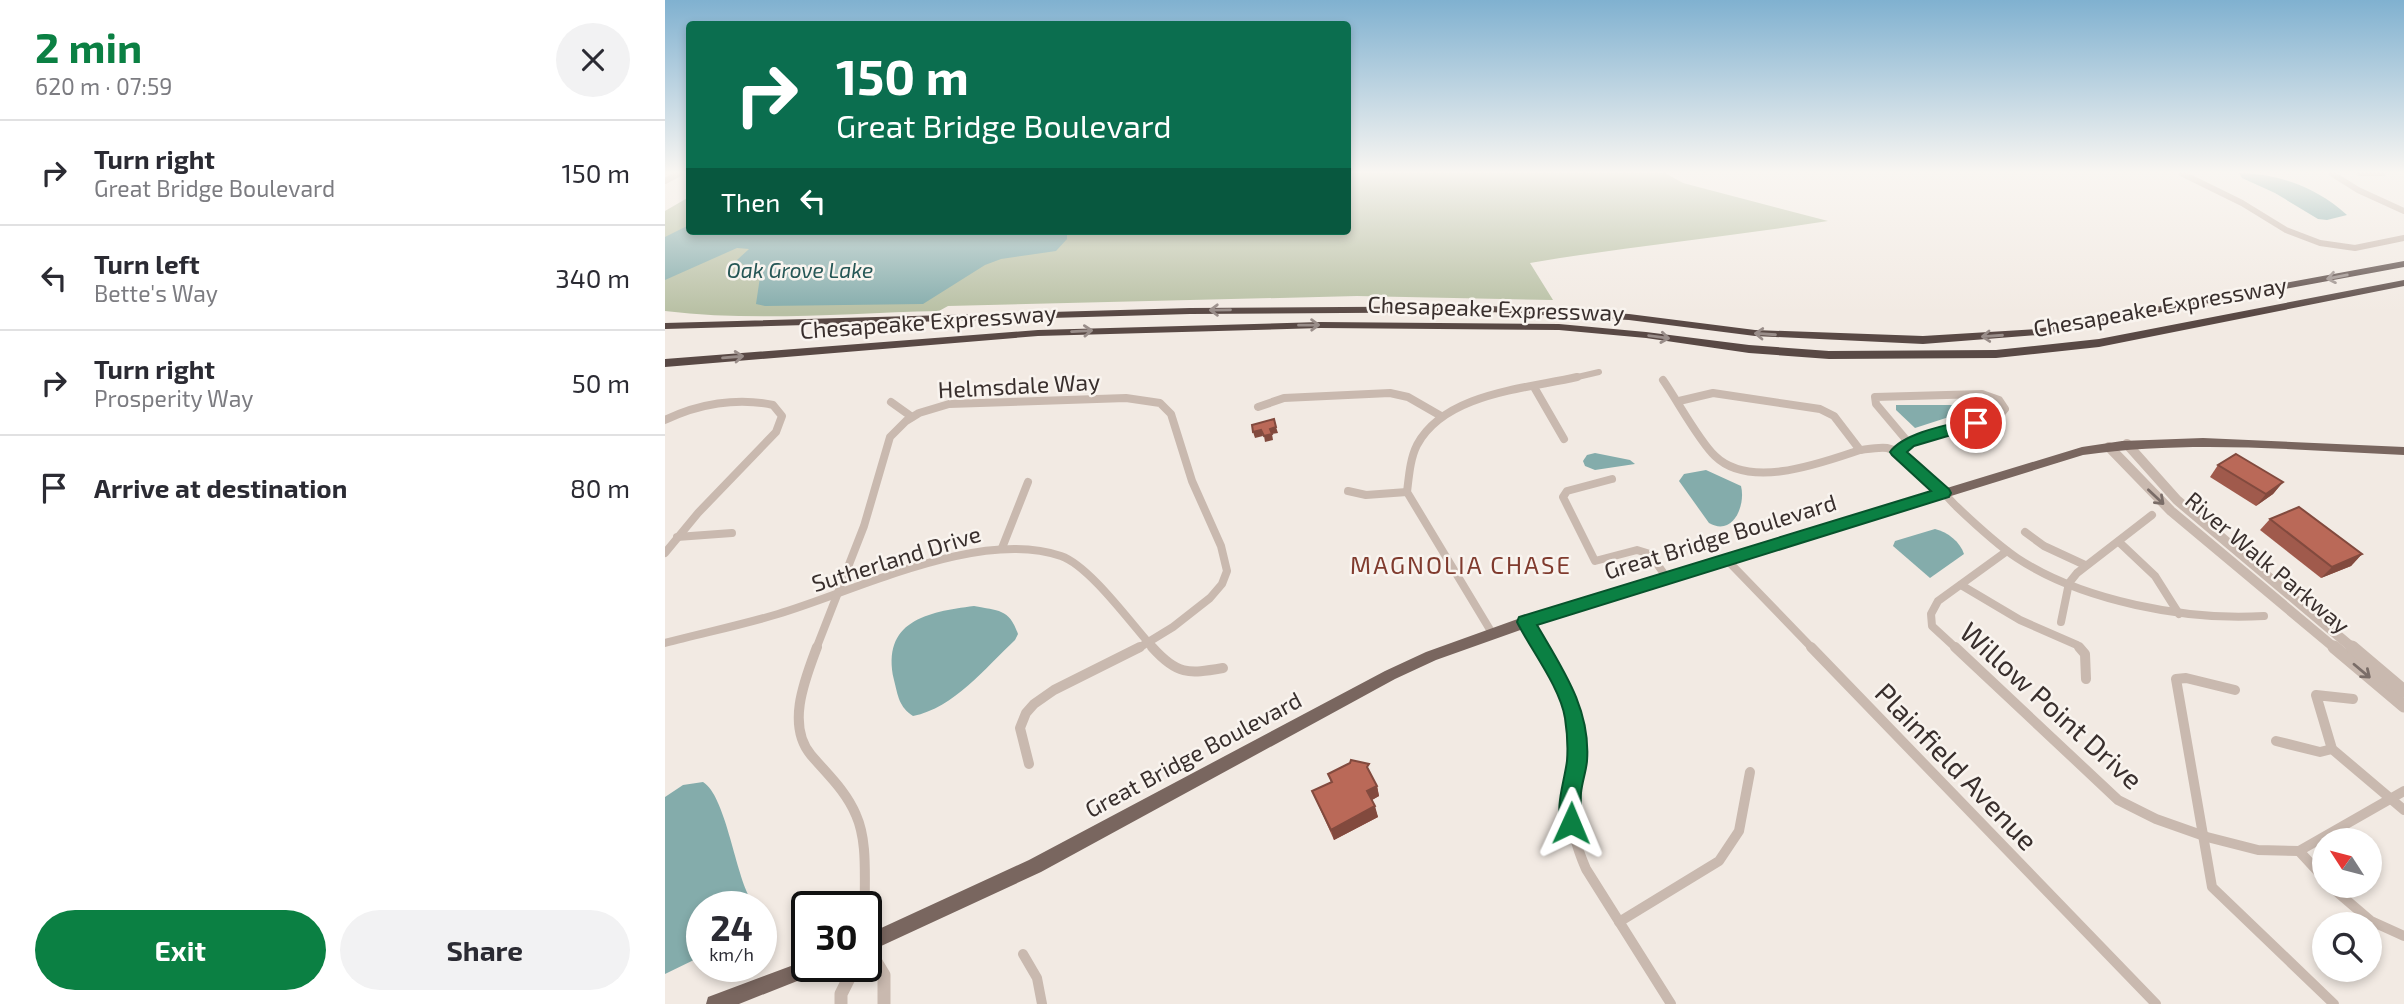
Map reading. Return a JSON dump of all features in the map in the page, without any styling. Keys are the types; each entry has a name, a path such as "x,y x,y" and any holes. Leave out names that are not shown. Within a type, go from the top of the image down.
{"highway":[{"name":"Chesapeake Expressway","path":"665,326 1190,311 1490,309 1605,315 1769,334 1923,340 2037,332 2404,264"},
{"name":"Chesapeake Expressway","path":"665,363 1025,334 1335,325 1559,327 1817,354 1996,354 2099,343 2404,283"},
{"path":"665,318 731,323"}],"main road":[{"name":"Great Bridge Boulevard","path":"882,937 1045,861 1390,676 1431,656 1526,622 2068,454 2127,444 2204,442 2404,451"},
{"path":"715,1004 791,975"}],"street":[{"path":"2269,220 2286,230 2320,243 2355,248 2404,238"},
{"path":"1492,633 1407,492 1408,469 1416,446 1428,427 1441,416 1474,401 1599,372"},
{"path":"1663,380 1714,456 1726,464 1742,468 1794,471 1876,447 1898,452 2007,551 2021,561 2070,583 2148,609 2217,619 2264,616"},
{"path":"1534,387 1564,439"},
{"path":"1258,407 1284,398 1390,393 1408,397 1441,416"},
{"path":"1679,401 1713,393 1812,406 1833,416 1860,450"},
{"path":"1898,452 1908,442 1999,416 2005,409 1999,400 1982,394 1875,397 1876,404 1908,442"},
{"name":"Helmsdale Way","path":"865,891 863,841 857,816 834,778 809,753 799,720 799,704 806,676 864,526 890,437 912,417 942,405 969,403 1141,398 1165,405 1173,416 1187,470 1223,553 1227,571 1223,584 1209,602 1147,642"},
{"path":"665,420 684,410 702,406 752,401 776,407 782,416 776,432 665,553"},
{"path":"891,402 912,417"},
{"name":"River Walk Parkway","path":"2127,444 2157,480 2187,509 2404,691"},
{"name":"River Walk Parkway","path":"2109,447 2171,511 2404,706"},
{"path":"1612,479 1567,491 1563,496 1595,561 1637,550 1650,554 1667,578"},
{"path":"1002,548 1028,482"},
{"path":"1348,491 1366,495 1407,492"},
{"path":"2061,622 2070,583 2085,565 2152,515"},
{"path":"2025,532 2044,546 2085,565"},
{"path":"677,537 732,533"},
{"path":"2119,542 2155,576 2179,614"},
{"name":"Sutherland Drive","path":"665,643 778,614 941,560 1002,548 1046,551 1081,567 1162,659 1175,669 1195,673 1223,668"},
{"name":"Willow Point Drive","path":"2007,551 1938,601 1931,614 1932,626 1943,639 2118,800 2141,814 2262,851 2299,851"},
{"name":"Plainfield Avenue","path":"1726,559 2156,1004"},
{"path":"1961,585 2020,620 2077,645 2085,654 2086,679"},
{"path":"1526,622 1559,680 1574,716 1577,760 1571,791 1571,823 1586,869 1671,1004"},
{"path":"1029,764 1020,737 1020,726 1034,704 1147,642"},
{"path":"2235,690 2186,678 2176,679 2212,887 2334,1004"},
{"path":"2353,699 2316,695 2332,749 2404,810"},
{"path":"2276,741 2320,752 2332,749"},
{"path":"1619,922 1719,861 1732,848 1743,822 1750,772"},
{"path":"2312,865 2299,851 2404,791"},
{"path":"2344,898 2371,921 2404,936"},
{"path":"1023,954 1035,969 1040,982 1042,1004"},
{"path":"882,972 884,1004"},
{"path":"841,1004 841,994 847,982"}],"green space":[{"path":"665,220 686,220 686,235 1351,235 1351,220 1828,221 1530,263 1553,300 1357,296 948,306 939,311 802,316 733,316 665,311"}],"water":[{"name":"Oak Grove Lake","path":"686,226 686,235 1067,235 1067,239 1056,251 1001,259 985,265 923,304 765,306 756,304 760,277 737,260 749,249 737,248 665,280 665,237"},
{"path":"1896,405 1983,406 1915,428 1896,410"},
{"path":"1595,453 1630,460 1635,464 1595,470 1585,466 1583,461 1587,455"},
{"path":"1706,470 1741,486 1739,510 1736,517 1725,526 1709,523 1679,481 1684,474"},
{"path":"1935,529 1953,538 1964,554 1930,578 1893,546 1895,541"},
{"path":"974,606 1002,612 1011,619 1018,634 1015,640 955,696 928,712 913,716 902,705 894,680 894,644 901,632 925,616"},
{"path":"703,782 711,790 724,817 747,891 686,891 686,964 665,974 665,797 683,785"}],"building":[{"path":"1274,419 1276,427 1270,429 1272,434 1264,436 1261,430 1253,432 1252,425"},
{"path":"2236,454 2283,482 2266,494 2218,465"},
{"path":"2299,507 2362,554 2332,567 2270,519"},
{"path":"1351,760 1369,764 1367,767 1377,786 1367,791 1375,806 1331,830 1312,791 1332,782 1328,774"}],"district":[{"name":"MAGNOLIA CHASE","path":"1461,564"}],"route":[{"path":"1571,823 1570,801 1577,760 1574,716 1568,697 1526,622 1943,493 1907,457 1898,452 1908,442 1976,423"}]}
